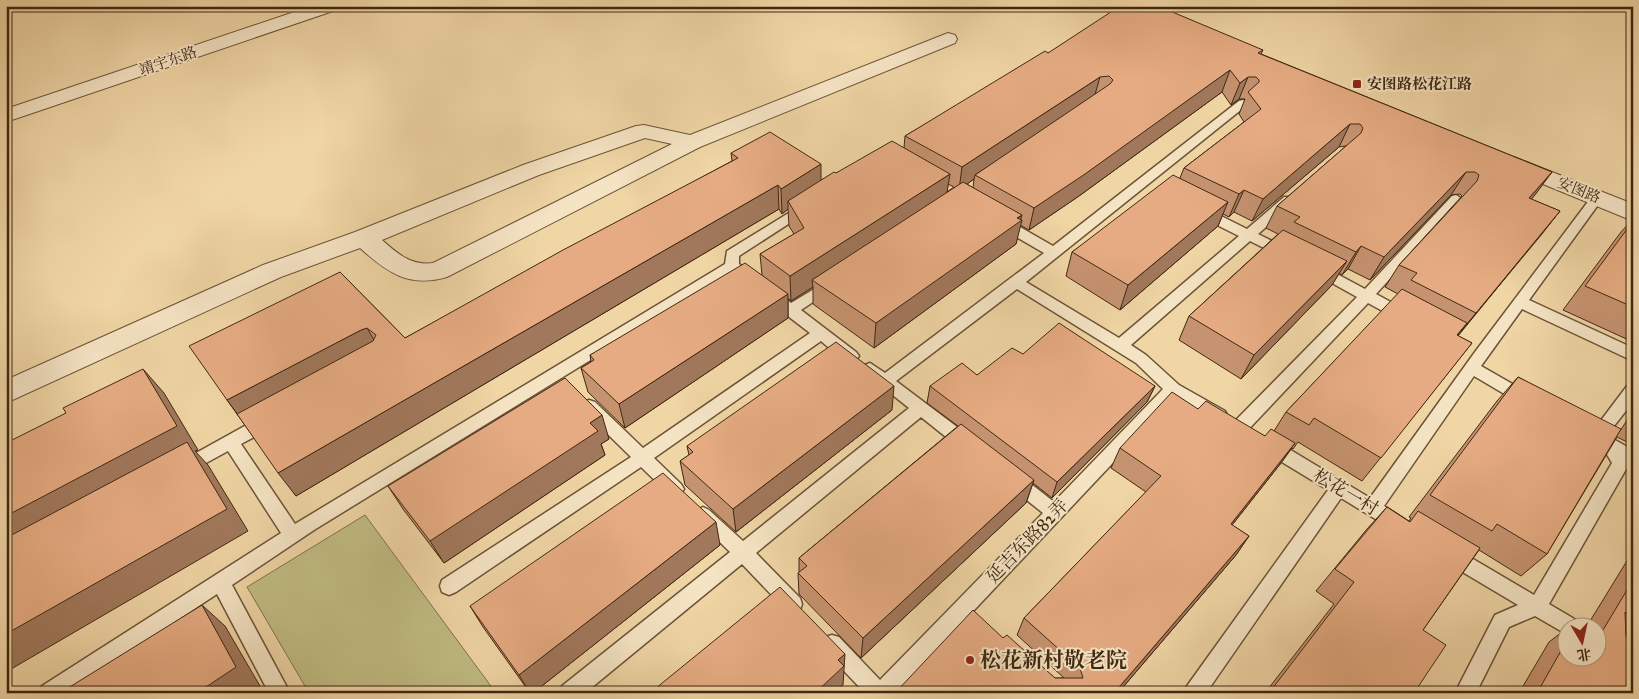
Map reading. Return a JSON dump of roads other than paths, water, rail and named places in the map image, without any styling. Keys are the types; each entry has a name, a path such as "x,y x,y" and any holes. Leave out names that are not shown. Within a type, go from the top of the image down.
{"street":[{"name":"靖宇东路","path":"6,116 330,6"},
{"path":"364,238 400,268 422,274 438,271 692,142 948,39"},
{"path":"6,392 272,271 364,238 531,170 644,131 692,142"},
{"name":"安图路","path":"1496,156 1633,213"}],"lane":[{"path":"885,381 1054,253 1243,102"},
{"path":"1143,182 1160,191"},
{"path":"1120,346 1300,190"},
{"path":"1373,508 1475,359 1598,198"},
{"path":"1240,427 1456,199"},
{"path":"732,266 732,254 813,202"},
{"path":"1187,204 1293,257"},
{"path":"994,218 1054,253"},
{"path":"732,266 921,408 980,455"},
{"path":"49,693 292,535 732,266"},
{"path":"1310,266 1419,324"},
{"path":"791,310 839,278"},
{"name":"松花一村","path":"1016,282 1140,359 1173,390 1240,427 1414,533"},
{"path":"1520,302 1633,355"},
{"path":"449,586 642,458 821,332"},
{"path":"1475,359 1541,407"},
{"path":"556,373 642,458 742,551 804,615"},
{"name":"延吉东路82弄","path":"880,693 974,611 1055,513 1173,390"},
{"path":"1465,693 1502,621 1536,607 1550,589 1621,463 1601,431 1633,390"},
{"path":"569,693 921,408"},
{"path":"170,476 280,415"},
{"path":"1584,431 1633,458"},
{"path":"231,442 292,535"},
{"path":"1003,472 1055,513"},
{"path":"1194,693 1339,488"},
{"path":"1438,548 1556,619"},
{"path":"220,581 280,693"},
{"path":"818,629 880,693"}],"place":[{"name":"安图路松花江路","path":"1357,84"},
{"name":"松花新村敬老院","path":"970,660"}]}
